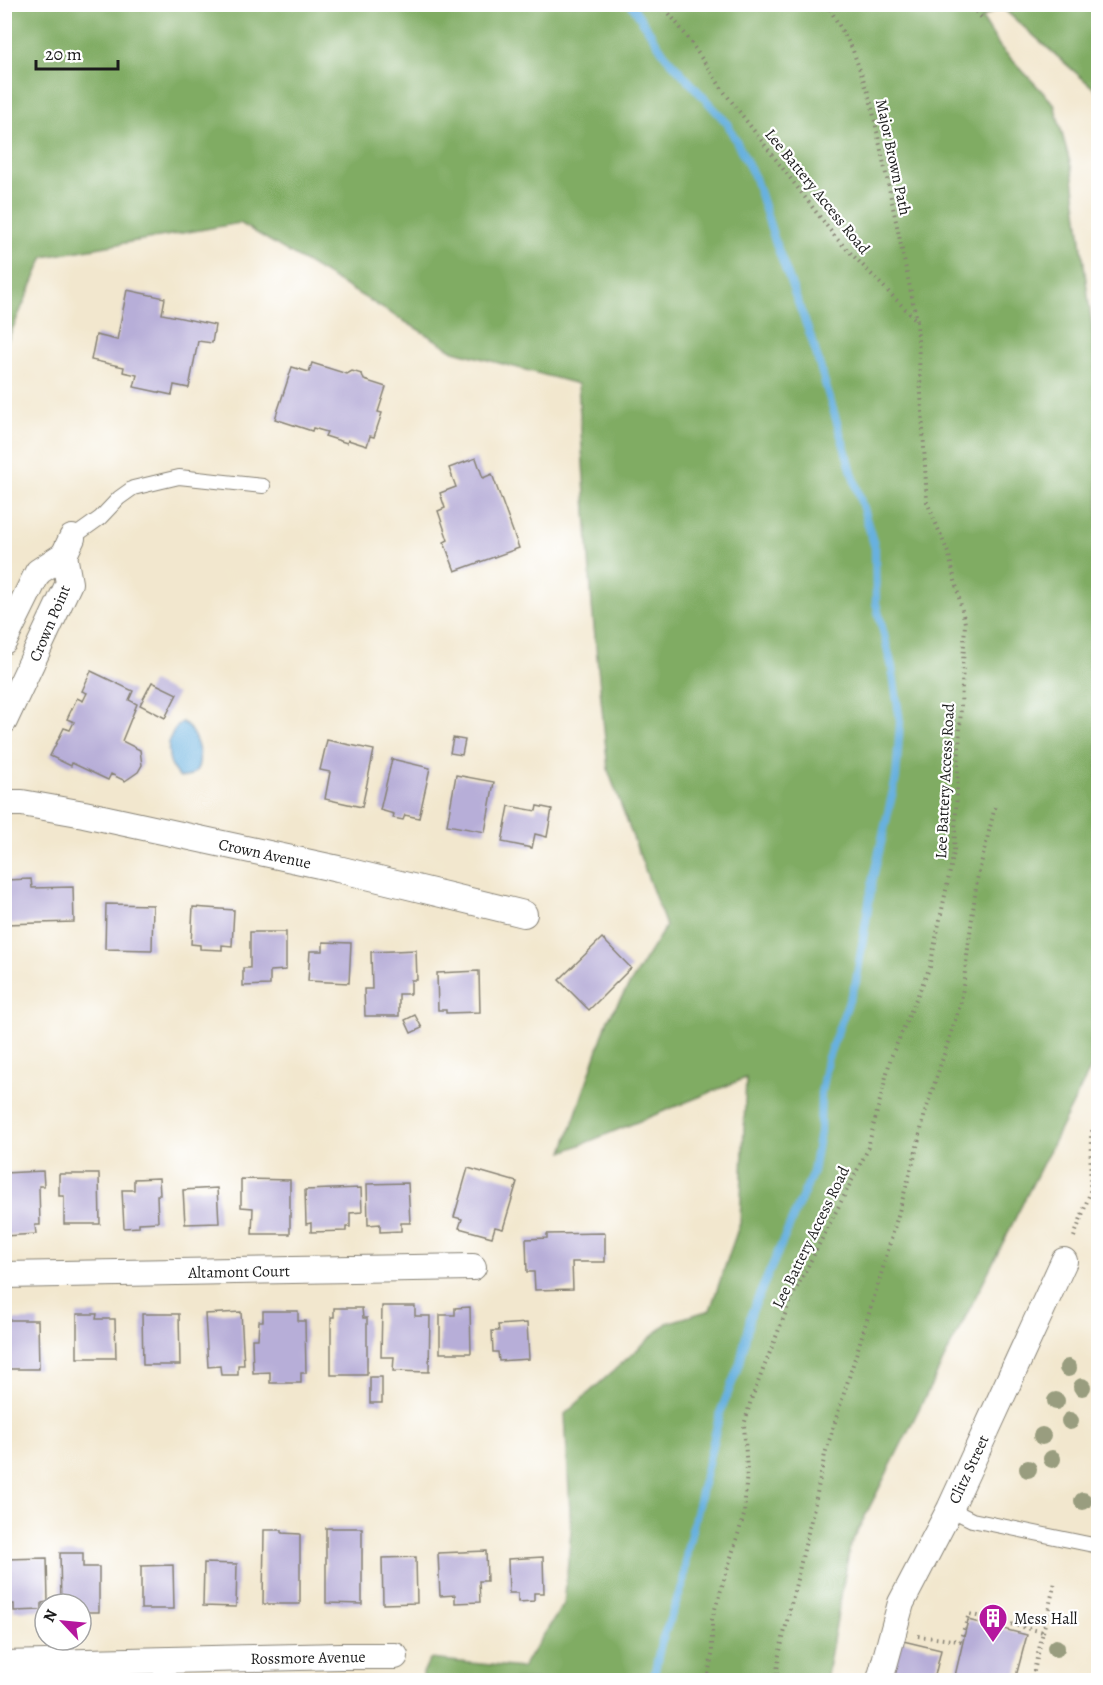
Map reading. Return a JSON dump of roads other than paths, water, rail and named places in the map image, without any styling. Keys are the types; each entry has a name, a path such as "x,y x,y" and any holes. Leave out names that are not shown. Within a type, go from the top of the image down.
{"street":[{"name":"Crown Point","path":"4,641 38,572 68,546"},
{"name":"Crown Point","path":"4,721 69,583 68,546"},
{"name":"Crown Avenue","path":"4,803 22,803 107,819 338,869 524,914"},
{"name":"Clitz Street","path":"879,1680 901,1604 950,1509 1064,1261"},
{"name":"Altamont Court","path":"4,1275 473,1267"},
{"name":"Rossmore Avenue","path":"4,1664 395,1656"}],"lane":[{"path":"68,546 119,498 133,488 179,477 263,486"},
{"path":"950,1509 972,1520 1098,1546"}],"water":[{"path":"182,722 193,735 199,754 199,764 196,771 189,776 179,777 171,764 168,749 172,734"}],"waterway":[{"path":"631,4 665,55 727,123 755,178 775,241 812,340 875,548 876,603 892,667 900,722 896,778 873,878 856,982 827,1060 821,1093 820,1132 813,1172 751,1314 740,1363 720,1413 687,1551 683,1584 661,1643 653,1680"}],"place":[{"name":"Mess Hall","path":"993,1644"}]}
